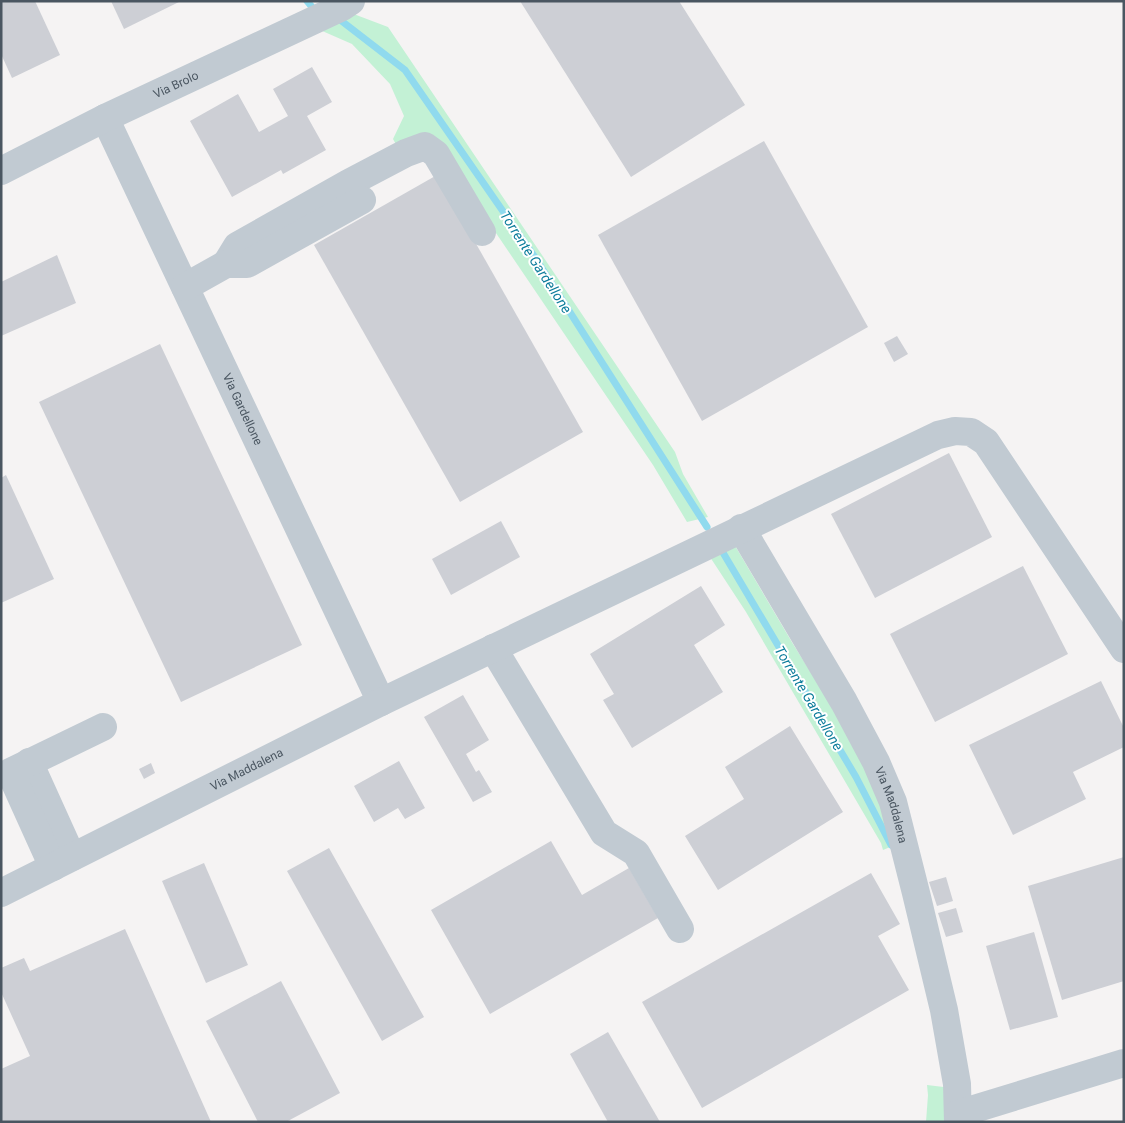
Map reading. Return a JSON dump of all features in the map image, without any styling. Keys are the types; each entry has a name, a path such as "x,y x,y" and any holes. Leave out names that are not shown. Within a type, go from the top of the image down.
{"street":[{"name":"Via Brolo","path":"1,172 105,118 342,7 351,1"},
{"name":"Via Gardellone","path":"105,118 381,702"},
{"path":"185,287 226,264 237,246 389,162 425,146 436,154 482,232"},
{"path":"226,264 247,264 362,200"},
{"name":"Via Maddalena","path":"1,893 381,702 741,528 938,435 955,431 971,432 986,442 1124,649"},
{"name":"Via Maddalena","path":"741,528 844,702 876,762 893,802 944,1010 957,1084 958,1118 1124,1063"},
{"path":"493,648 604,833 636,853 680,928"},
{"path":"62,862 10,772 103,727"}],"green space":[{"path":"351,13 388,27 675,452 683,474 708,517 687,522 653,465 429,134 399,150 393,139 404,116 390,84 352,44 320,30"},
{"path":"734,544 793,644 865,759 895,845 883,850 881,843 746,612 710,557"},
{"path":"927,1085 952,1088 953,1122 926,1122"}],"building":[{"path":"1,1 35,1 60,55 12,78 1,54"},
{"path":"111,1 181,1 124,29"},
{"path":"520,1 679,1 745,105 631,177"},
{"path":"312,67 332,102 307,116 326,150 283,174 281,170 232,197 190,121 238,94 259,132 288,116 273,89"},
{"path":"764,141 868,327 702,421 598,235"},
{"path":"437,175 583,432 460,502 314,245"},
{"path":"57,255 76,303 1,336 1,282"},
{"path":"897,336 908,354 894,362 884,343"},
{"path":"160,344 302,645 181,702 39,402"},
{"path":"949,453 992,537 875,598 831,514"},
{"path":"6,475 54,579 1,603 1,478"},
{"path":"501,521 520,557 451,595 432,559"},
{"path":"1023,566 1068,654 935,722 890,634"},
{"path":"701,586 725,625 694,645 723,692 632,748 603,700 614,694 590,654"},
{"path":"1101,681 1124,728 1124,747 1073,772 1086,799 1013,835 969,745"},
{"path":"463,695 489,740 466,754 476,772 479,770 492,792 473,802 424,717"},
{"path":"790,726 843,812 718,890 685,836 744,799 725,767"},
{"path":"399,761 425,808 405,819 398,808 374,822 354,786"},
{"path":"151,763 155,773 144,779 139,769"},
{"path":"551,841 582,895 629,868 658,918 490,1014 431,910"},
{"path":"329,848 424,1017 382,1041 287,871"},
{"path":"1124,857 1124,981 1062,1000 1028,886"},
{"path":"204,863 248,965 206,983 162,881"},
{"path":"871,873 900,924 878,936 909,990 702,1108 642,1002"},
{"path":"946,877 953,901 937,906 929,882"},
{"path":"956,908 963,932 946,937 938,913"},
{"path":"125,929 211,1122 1,1122 1,1069 30,1056 1,992 1,968 24,958 30,971"},
{"path":"1034,932 1058,1017 1010,1030 986,946"},
{"path":"281,981 340,1093 286,1122 258,1122 206,1021"},
{"path":"608,1032 660,1122 608,1122 570,1054"}],"waterway":[{"name":"Torrente Gardellone","path":"307,1 312,7"},
{"name":"Torrente Gardellone","path":"339,19 405,70 534,256 707,527"},
{"name":"Torrente Gardellone","path":"722,551 856,777 891,845"}]}
